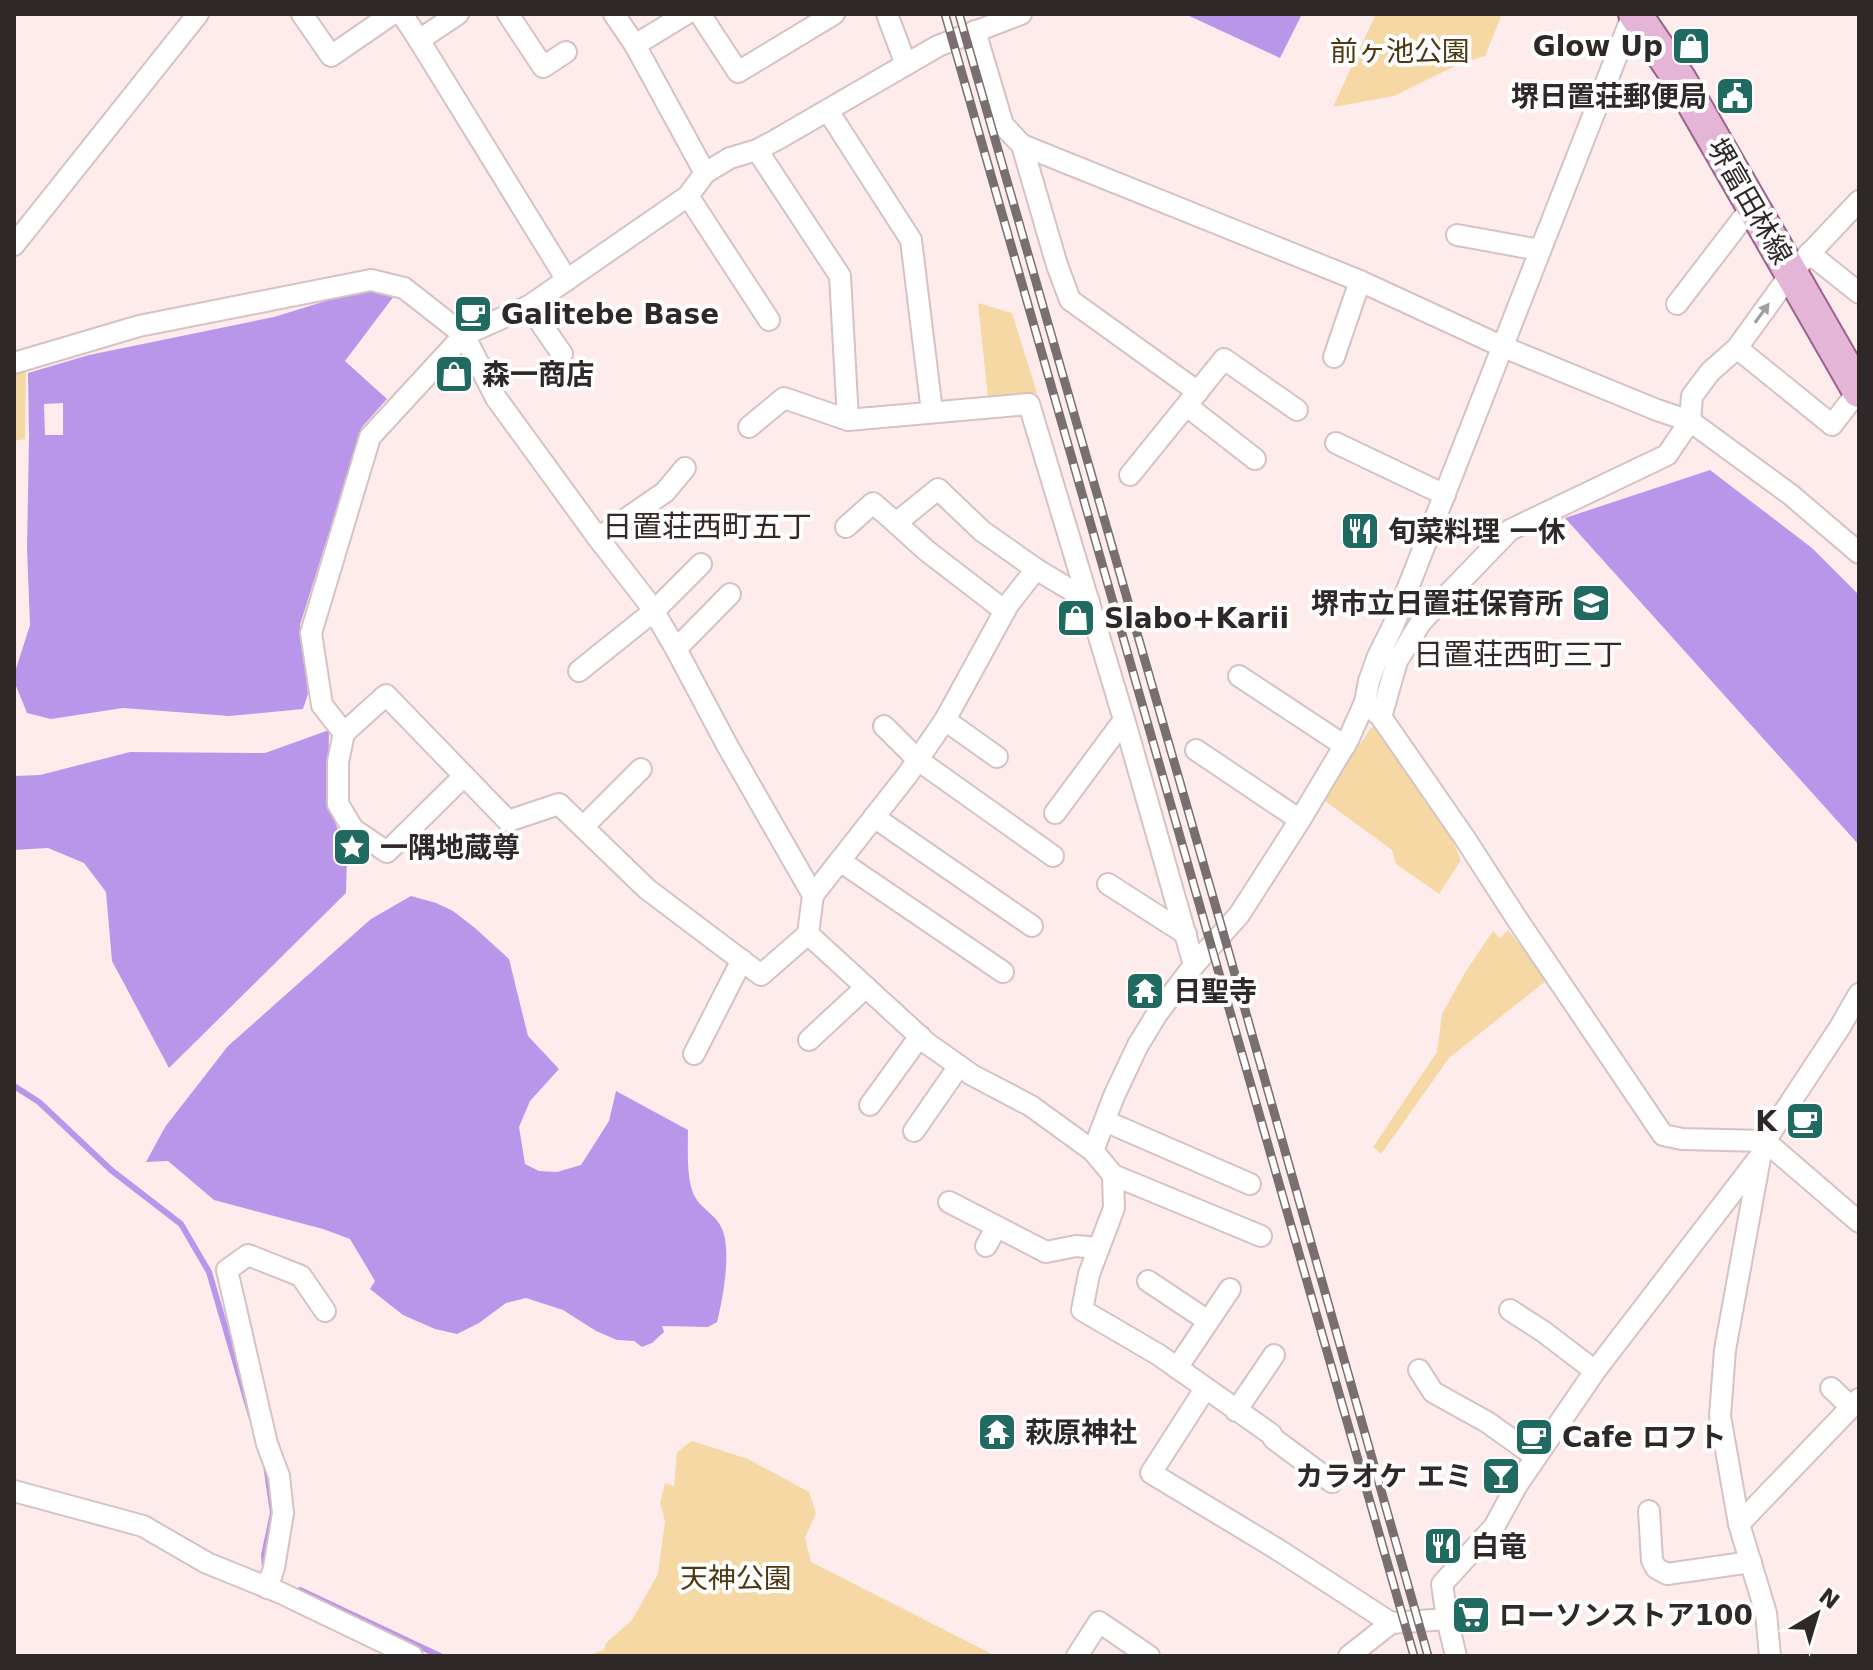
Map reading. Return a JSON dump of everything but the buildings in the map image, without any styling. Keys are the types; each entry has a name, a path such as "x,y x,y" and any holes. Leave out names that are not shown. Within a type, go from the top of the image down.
{"main road":[{"name":"堺富田林線","path":"1634,14 1680,80 1753,205 1800,263 1859,391"}],"street":[{"path":"14,245 198,14"},
{"path":"302,14 331,56 392,14"},
{"path":"402,14 567,280"},
{"path":"419,40 458,14"},
{"path":"508,14 543,67 566,52"},
{"path":"614,14 635,45 705,173"},
{"path":"635,45 686,14"},
{"path":"700,14 738,72 834,14"},
{"path":"887,14 906,65"},
{"path":"344,733 322,705 311,633 370,437 464,335 529,306 688,196 705,173 730,158 757,150 938,46 1021,14"},
{"path":"1093,1151 1114,1096 1138,1045 1157,1014 1194,965 1239,915 1345,746 1365,702 1378,656 1393,626 1634,14"},
{"path":"975,31 1003,125 1022,145 1360,281 1501,346 1690,421 1791,495 1859,553"},
{"path":"828,111 911,240 932,412"},
{"path":"1022,145 1070,300 1193,399 1255,459"},
{"path":"757,150 840,276 848,420"},
{"path":"688,196 769,320"},
{"path":"1381,717 1397,661 1421,622 1510,530 1667,455 1690,421 1692,396 1710,372 1737,348 1800,263 1859,201"},
{"path":"1677,304 1753,205"},
{"path":"1457,235 1540,250"},
{"path":"1800,263 1859,293"},
{"path":"14,363 139,326 371,280 404,288 464,335 496,398 654,611 813,895"},
{"path":"1334,357 1360,281"},
{"path":"529,306 562,354"},
{"path":"1737,348 1832,425 1859,391"},
{"path":"1130,475 1224,359 1297,410"},
{"path":"749,427 784,398 848,420 1029,404 1194,965"},
{"path":"1336,443 1445,495"},
{"path":"598,538 665,492 685,468"},
{"path":"896,523 938,489 982,531 1089,601"},
{"path":"846,527 873,503 927,551 1005,611"},
{"path":"579,671 654,611 701,564"},
{"path":"464,776 387,852 353,829 338,804 338,762 344,733 386,695 508,821 559,804 647,889 761,975 808,934 813,895 918,760 945,720 1005,611 1036,569"},
{"path":"676,649 730,594"},
{"path":"1239,676 1345,746"},
{"path":"1365,702 1381,717 1464,837 1663,1135 1763,1148 1859,1222"},
{"path":"945,720 997,757"},
{"path":"1055,813 1124,720"},
{"path":"884,726 918,760 1053,856"},
{"path":"1196,750 1300,820"},
{"path":"583,827 641,769"},
{"path":"874,817 1032,926"},
{"path":"840,861 1003,972"},
{"path":"1108,884 1186,934"},
{"path":"808,934 920,1036 959,1066 1031,1106 1093,1151 1113,1175 1261,1236"},
{"path":"694,1054 742,960"},
{"path":"809,1040 866,987"},
{"path":"1456,1656 1442,1584 1494,1527 1517,1485 1595,1371 1763,1148 1859,994"},
{"path":"870,1105 920,1036"},
{"path":"914,1131 959,1066"},
{"path":"1105,1121 1250,1184"},
{"path":"1763,1148 1725,1350 1720,1416 1739,1524 1766,1613 1770,1656"},
{"path":"1113,1175 1114,1208 1089,1274 1082,1310 1159,1355 1271,1434 1332,1482"},
{"path":"949,1202 991,1237 1046,1252 1076,1246 1099,1248"},
{"path":"267,1588 274,1568 283,1513 279,1476 267,1444 227,1270 248,1255 301,1276 325,1311"},
{"path":"1148,1281 1208,1321"},
{"path":"1177,1368 1230,1289"},
{"path":"1510,1310 1595,1371"},
{"path":"1236,1411 1274,1355"},
{"path":"1419,1370 1433,1392 1487,1422 1536,1457"},
{"path":"1739,1524 1855,1403 1831,1388"},
{"path":"1205,1389 1151,1473 1391,1623"},
{"path":"14,1491 143,1526 207,1563 412,1656"},
{"path":"1649,1511 1652,1560 1656,1568 1667,1574 1751,1562"},
{"path":"1349,1656 1391,1623 1447,1619"},
{"path":"1077,1656 1099,1622 1149,1656"}],"green space":[{"name":"前ヶ池公園","path":"1376,14 1502,14 1485,56 1461,63 1394,96 1333,107"},
{"path":"978,303 1012,313 1037,393 988,398"},
{"path":"26,367 25,439 14,441 14,371"},
{"path":"1380,726 1447,828 1461,860 1439,894 1396,864 1392,850 1325,801 1371,728"},
{"path":"1508,930 1547,980 1449,1058 1381,1154 1373,1147 1437,1052 1442,1014 1466,971 1493,931 1500,938"},
{"name":"天神公園","path":"692,1441 748,1459 809,1492 816,1513 805,1538 811,1562 996,1656 586,1656 604,1650 606,1643 632,1620 658,1574 665,1521 660,1503 665,1483 674,1486 677,1452"}],"shaded area":[{"path":"1185,14 1302,14 1280,58"},
{"path":"374,286 394,296 345,361 387,399 362,427 300,625 308,694 303,709 229,716 123,708 51,719 27,713 14,675 30,625 28,373 89,355 274,317","holes":["63,403 63,435 45,435 44,404"]},
{"path":"1710,470 1812,548 1859,595 1859,845 1565,518"},
{"path":"329,730 328,802 347,855 346,893 169,1068 112,961 106,892 84,863 48,848 14,850 14,776 40,775 130,752 265,753"},
{"path":"411,896 453,911 509,959 528,1036 559,1069 530,1101 519,1127 525,1164 539,1171 557,1172 581,1165 609,1121 616,1091 688,1130 692,1190 720,1225 726,1245 724,1286 717,1322 708,1327 662,1326 664,1332 642,1347 634,1341 617,1340 596,1331 563,1310 526,1298 506,1303 479,1323 457,1334 435,1329 403,1315 370,1289 375,1281 350,1239 214,1200 168,1161 146,1162 165,1127 228,1046 371,919"}],"waterway":[{"path":"14,1086 39,1102 111,1170 181,1224 209,1272 251,1416"},
{"path":"265,1568 264,1555 273,1513 266,1465"},
{"path":"300,1590 440,1656"}],"railway":[{"path":"945,14 1414,1656"},
{"path":"959,14 1428,1656"}],"place":[{"name":"Glow Up","path":"1691,46"},
{"name":"堺日置荘郵便局","path":"1735,96"},
{"name":"Galitebe Base","path":"473,314"},
{"name":"森一商店","path":"454,374"},
{"name":"旬菜料理 一休","path":"1360,531"},
{"name":"堺市立日置荘保育所","path":"1591,603"},
{"name":"Slabo+Karii","path":"1076,618"},
{"name":"一隅地蔵尊","path":"352,847"},
{"name":"日聖寺","path":"1145,991"},
{"name":"K","path":"1805,1121"},
{"name":"萩原神社","path":"997,1432"},
{"name":"Cafe ロフト","path":"1534,1437"},
{"name":"カラオケ エミ","path":"1501,1476"},
{"name":"白竜","path":"1443,1546"},
{"name":"ローソンストア100","path":"1471,1615"}],"district":[{"name":"日置荘西町五丁","path":"707,527"},
{"name":"日置荘西町三丁","path":"1518,655"}]}
